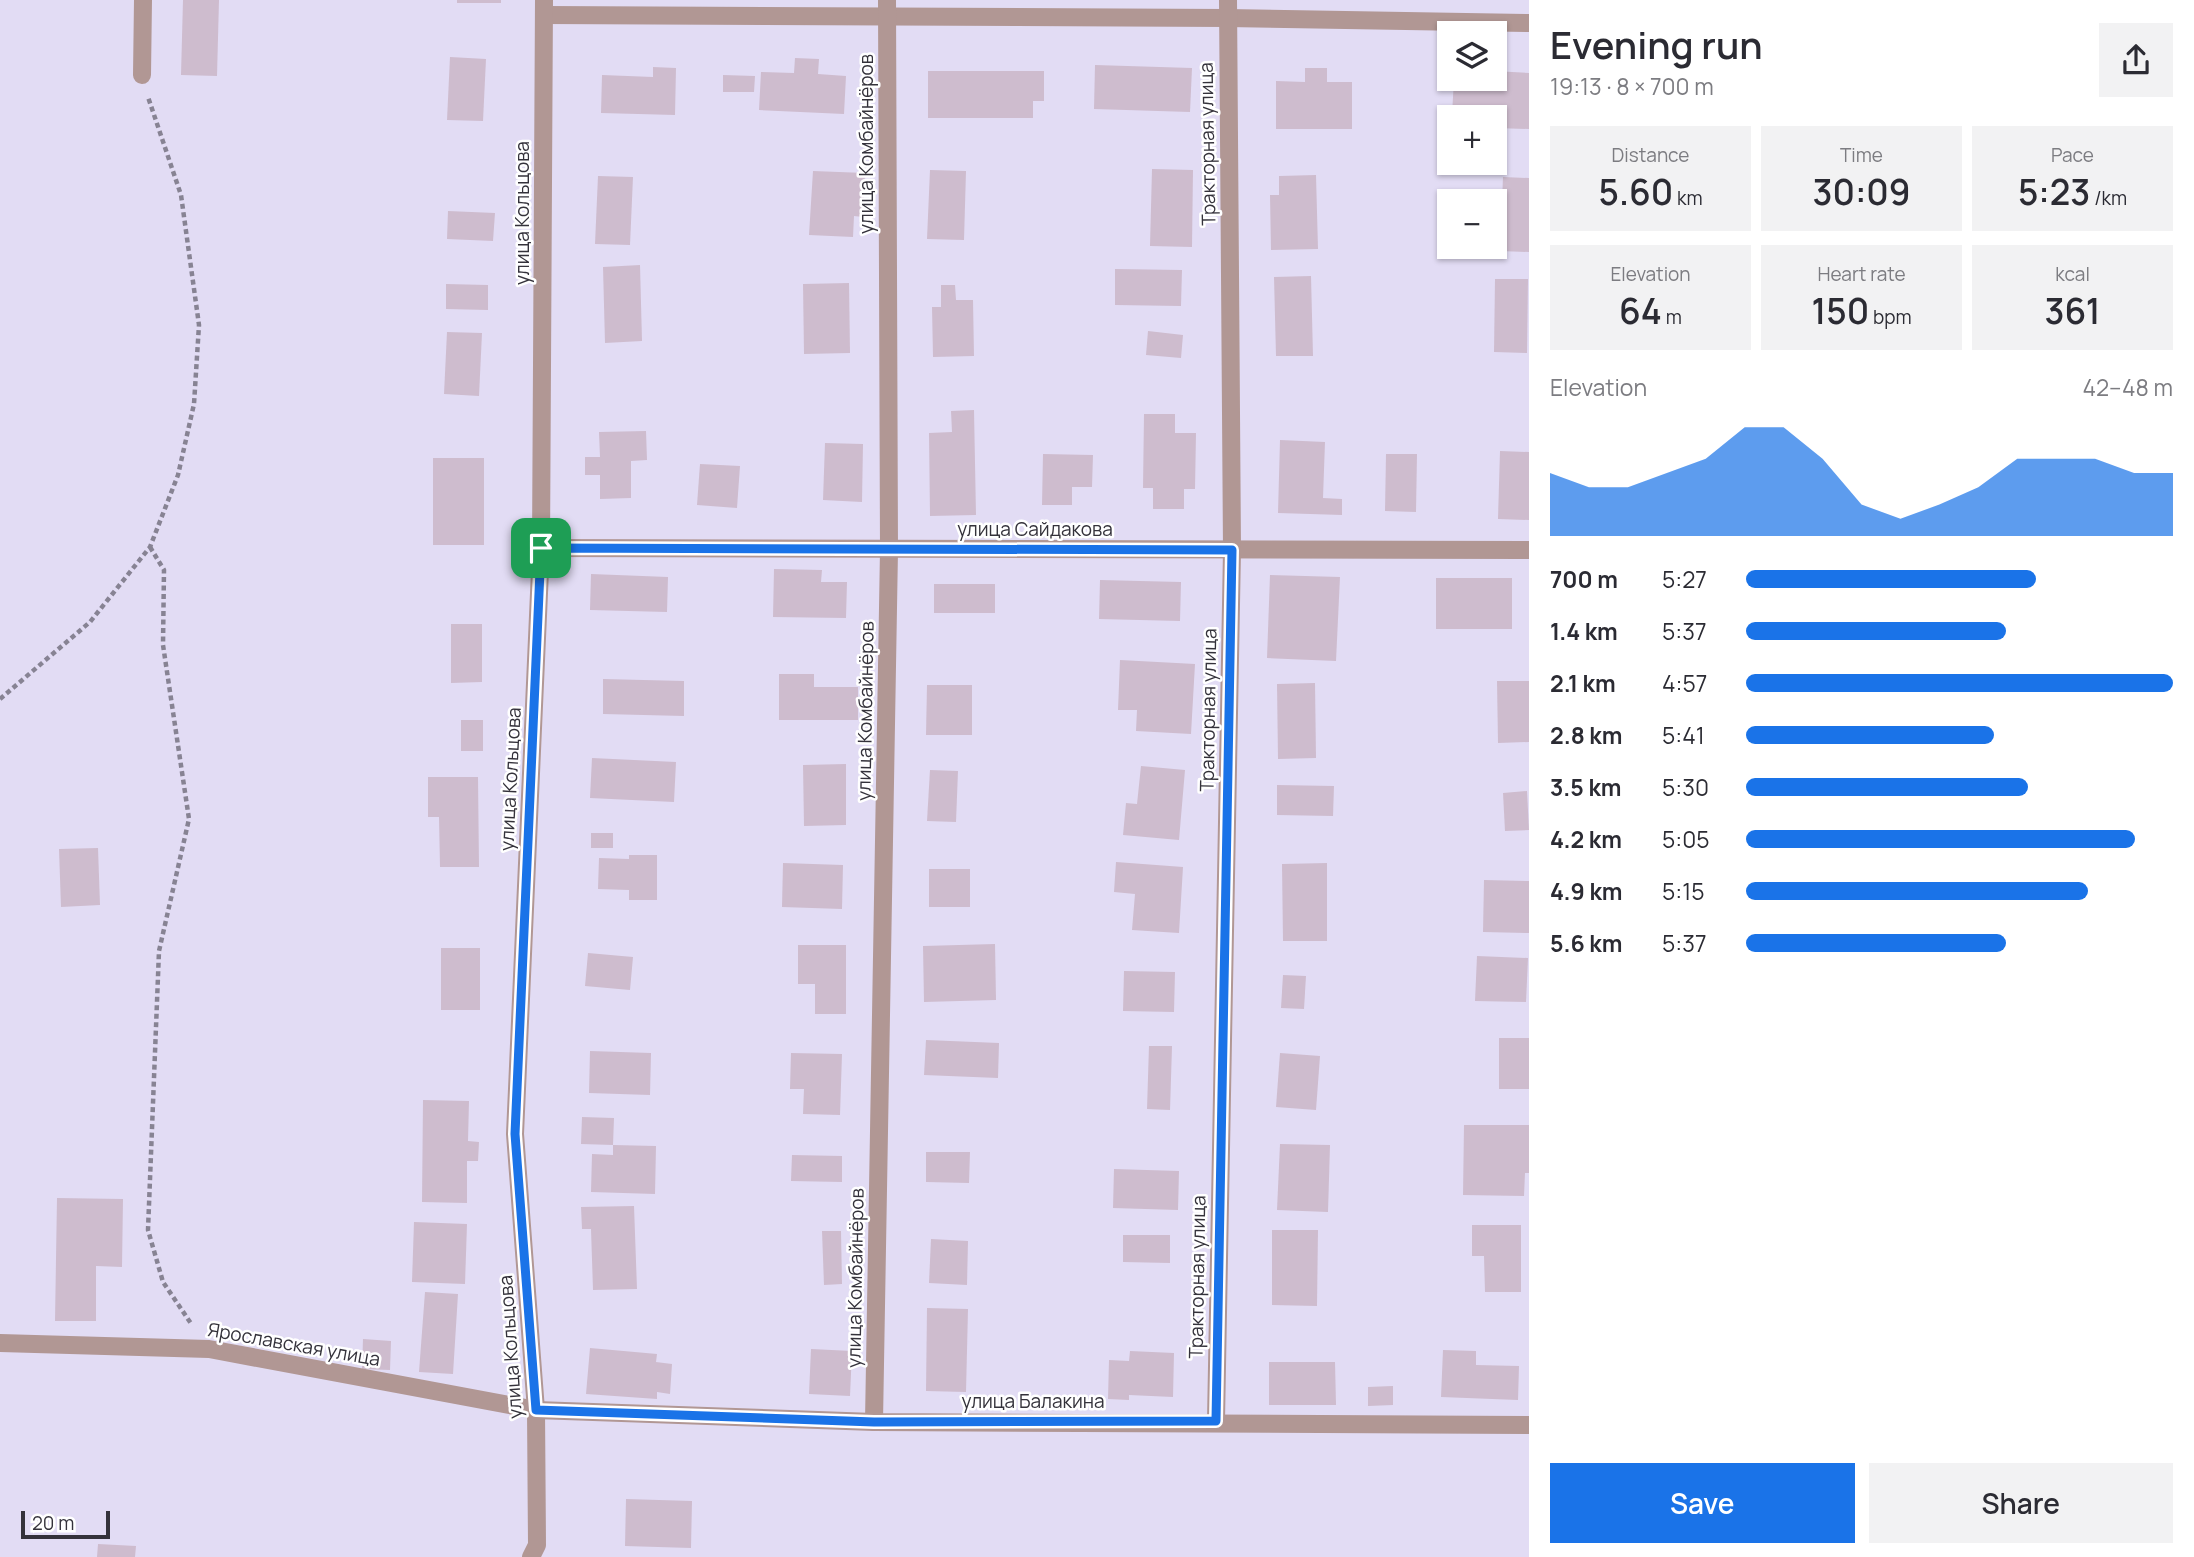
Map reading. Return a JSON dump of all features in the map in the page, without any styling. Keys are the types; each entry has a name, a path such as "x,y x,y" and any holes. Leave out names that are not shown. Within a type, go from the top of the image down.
{"street":[{"path":"142,75 143,0"},
{"path":"544,8 1227,9 1529,23"},
{"name":"улица Кольцова","path":"531,1557 537,1545 536,1410 515,1134 541,548 544,8"},
{"name":"улица Комбайнёров","path":"874,1422 889,550 886,8"},
{"name":"Тракторная улица","path":"1216,1421 1232,550 1227,9"},
{"name":"улица Сайдакова","path":"541,548 1529,550"},
{"name":"Ярославская улица","path":"0,1343 209,1349 536,1410"},
{"name":"улица Балакина","path":"536,1410 874,1422 1216,1421 1529,1425"}],"path":[{"path":"0,699 90,622 150,547 178,475 191,416 198,325 181,195 142,75"},
{"path":"150,547 164,570 163,645 189,819 159,951 148,1230 163,1282 209,1349"}],"building":[{"path":"183,0 219,0 217,76 181,75"},
{"path":"457,0 501,0 501,3 457,3"},
{"path":"450,57 486,59 483,121 447,120"},
{"path":"795,58 819,59 818,74 846,76 844,114 759,110 761,72 794,73"},
{"path":"1095,65 1192,68 1190,112 1094,109"},
{"path":"653,67 676,68 675,115 601,113 602,75 653,77"},
{"path":"1305,68 1327,68 1327,82 1352,82 1352,129 1276,129 1276,81 1305,82"},
{"path":"928,71 1044,71 1044,101 1033,101 1033,118 928,118"},
{"path":"1507,72 1529,73 1529,129 1507,128 1507,105 1453,105 1453,91 1507,91"},
{"path":"723,75 755,76 754,92 723,92"},
{"path":"1152,169 1193,170 1192,247 1150,246"},
{"path":"930,170 966,171 964,240 927,239"},
{"path":"813,171 865,173 863,217 854,216 853,237 809,235"},
{"path":"1316,175 1318,249 1271,250 1270,195 1279,195 1279,176"},
{"path":"598,176 633,177 630,245 595,244"},
{"path":"1503,177 1529,178 1529,252 1507,251 1507,189 1503,189"},
{"path":"448,211 495,213 493,241 447,239"},
{"path":"640,265 642,341 605,343 603,267"},
{"path":"1115,269 1182,270 1181,306 1115,305"},
{"path":"1311,276 1313,356 1276,356 1274,277"},
{"path":"1495,279 1528,279 1527,353 1494,352"},
{"path":"849,283 850,353 804,354 803,284"},
{"path":"446,284 488,285 488,310 446,309"},
{"path":"941,285 955,285 956,300 973,300 974,356 933,357 932,307 941,307"},
{"path":"1148,331 1183,335 1181,358 1146,355"},
{"path":"447,332 482,333 479,396 444,394"},
{"path":"974,410 976,515 930,516 929,433 952,432 951,411"},
{"path":"1144,414 1175,414 1175,433 1196,433 1195,489 1184,489 1184,509 1153,509 1153,488 1143,488"},
{"path":"646,431 647,460 631,461 631,498 600,499 600,475 585,475 585,457 600,457 599,432"},
{"path":"1280,440 1325,442 1323,498 1342,499 1342,515 1278,513"},
{"path":"825,443 863,444 862,502 823,500"},
{"path":"1500,451 1529,452 1529,520 1498,519"},
{"path":"1043,454 1093,455 1092,487 1072,487 1072,505 1042,505"},
{"path":"1386,454 1417,454 1416,512 1385,511"},
{"path":"433,458 484,458 484,545 433,545"},
{"path":"700,464 740,466 737,508 697,505"},
{"path":"774,569 822,570 821,582 847,582 846,618 773,617"},
{"path":"591,574 668,577 667,612 590,610"},
{"path":"1270,575 1340,577 1336,661 1267,658"},
{"path":"1436,578 1512,578 1512,629 1436,629"},
{"path":"1100,580 1181,582 1180,621 1099,619"},
{"path":"934,584 995,584 995,613 934,613"},
{"path":"451,624 482,624 482,682 451,683"},
{"path":"1120,660 1195,664 1191,734 1136,731 1137,710 1118,710"},
{"path":"779,674 814,674 814,687 858,687 858,720 779,720"},
{"path":"603,679 684,681 684,716 603,714"},
{"path":"1497,681 1529,681 1529,742 1498,743"},
{"path":"1315,683 1316,758 1278,759 1277,684"},
{"path":"927,685 972,685 972,735 926,735"},
{"path":"461,720 483,720 483,751 461,751"},
{"path":"592,758 676,762 674,802 590,798"},
{"path":"846,764 846,825 804,826 803,765"},
{"path":"1141,766 1185,770 1179,840 1123,835 1126,803 1137,804"},
{"path":"930,770 958,771 956,822 927,821"},
{"path":"428,777 478,777 479,867 440,867 439,817 428,817"},
{"path":"1277,785 1334,786 1333,816 1277,815"},
{"path":"1527,791 1529,830 1505,831 1503,793"},
{"path":"591,833 613,833 613,848 591,848"},
{"path":"98,848 100,905 61,907 59,849"},
{"path":"629,855 657,855 657,900 629,900 629,890 598,889 599,858 629,859"},
{"path":"1116,862 1183,867 1179,933 1132,930 1135,894 1114,892"},
{"path":"783,863 843,865 842,909 782,907"},
{"path":"1327,863 1327,941 1283,941 1282,864"},
{"path":"929,869 970,869 970,907 929,907"},
{"path":"1484,880 1529,881 1529,933 1483,932"},
{"path":"995,944 996,1000 924,1002 923,946"},
{"path":"798,945 846,945 846,1014 815,1014 815,984 798,984"},
{"path":"441,948 480,948 480,1010 441,1010"},
{"path":"588,953 633,957 630,990 585,986"},
{"path":"1477,956 1528,958 1526,1002 1475,1001"},
{"path":"1124,971 1175,972 1174,1012 1123,1011"},
{"path":"1283,975 1306,976 1304,1009 1281,1008"},
{"path":"1499,1038 1529,1038 1529,1089 1499,1089"},
{"path":"926,1040 999,1043 998,1078 924,1075"},
{"path":"1149,1046 1172,1046 1170,1110 1147,1109"},
{"path":"590,1051 651,1053 650,1095 589,1093"},
{"path":"791,1053 842,1054 840,1115 803,1114 804,1089 790,1089"},
{"path":"1280,1053 1320,1056 1316,1110 1276,1107"},
{"path":"423,1100 469,1101 468,1141 479,1142 478,1161 467,1161 467,1203 422,1202"},
{"path":"582,1117 614,1118 613,1145 581,1144"},
{"path":"1464,1125 1529,1125 1529,1173 1525,1173 1524,1196 1463,1195"},
{"path":"1280,1144 1330,1145 1328,1212 1277,1210"},
{"path":"613,1145 656,1146 655,1194 591,1192 592,1154 613,1155"},
{"path":"926,1152 970,1152 969,1183 926,1182"},
{"path":"792,1155 842,1156 842,1182 791,1181"},
{"path":"1114,1169 1179,1171 1178,1210 1113,1208"},
{"path":"57,1198 123,1199 122,1267 96,1266 96,1321 55,1321"},
{"path":"634,1206 637,1289 593,1290 591,1229 582,1229 581,1207"},
{"path":"414,1222 467,1224 465,1284 412,1282"},
{"path":"1472,1225 1521,1225 1521,1292 1485,1292 1484,1256 1472,1256"},
{"path":"1272,1230 1318,1230 1317,1306 1272,1305"},
{"path":"822,1231 841,1231 842,1284 824,1285"},
{"path":"1123,1235 1170,1235 1170,1263 1123,1262"},
{"path":"931,1239 968,1241 967,1285 929,1283"},
{"path":"425,1292 458,1294 453,1374 419,1372"},
{"path":"927,1308 968,1309 966,1392 926,1391"},
{"path":"363,1339 391,1341 390,1370 362,1369"},
{"path":"590,1348 657,1354 656,1362 672,1364 670,1394 657,1392 657,1399 586,1394"},
{"path":"811,1349 852,1351 850,1396 809,1394"},
{"path":"1443,1350 1476,1351 1476,1365 1519,1366 1518,1400 1441,1397"},
{"path":"1130,1351 1174,1353 1173,1397 1129,1395 1129,1400 1108,1399 1109,1360 1129,1361"},
{"path":"1269,1362 1335,1362 1336,1405 1269,1405"},
{"path":"1393,1386 1393,1405 1368,1406 1368,1387"},
{"path":"626,1499 692,1501 691,1548 625,1546"},
{"path":"98,1544 136,1546 135,1557 97,1557"}],"route":[{"path":"541,548 1232,550 1216,1421 874,1422 536,1410 515,1134 541,548"}]}
